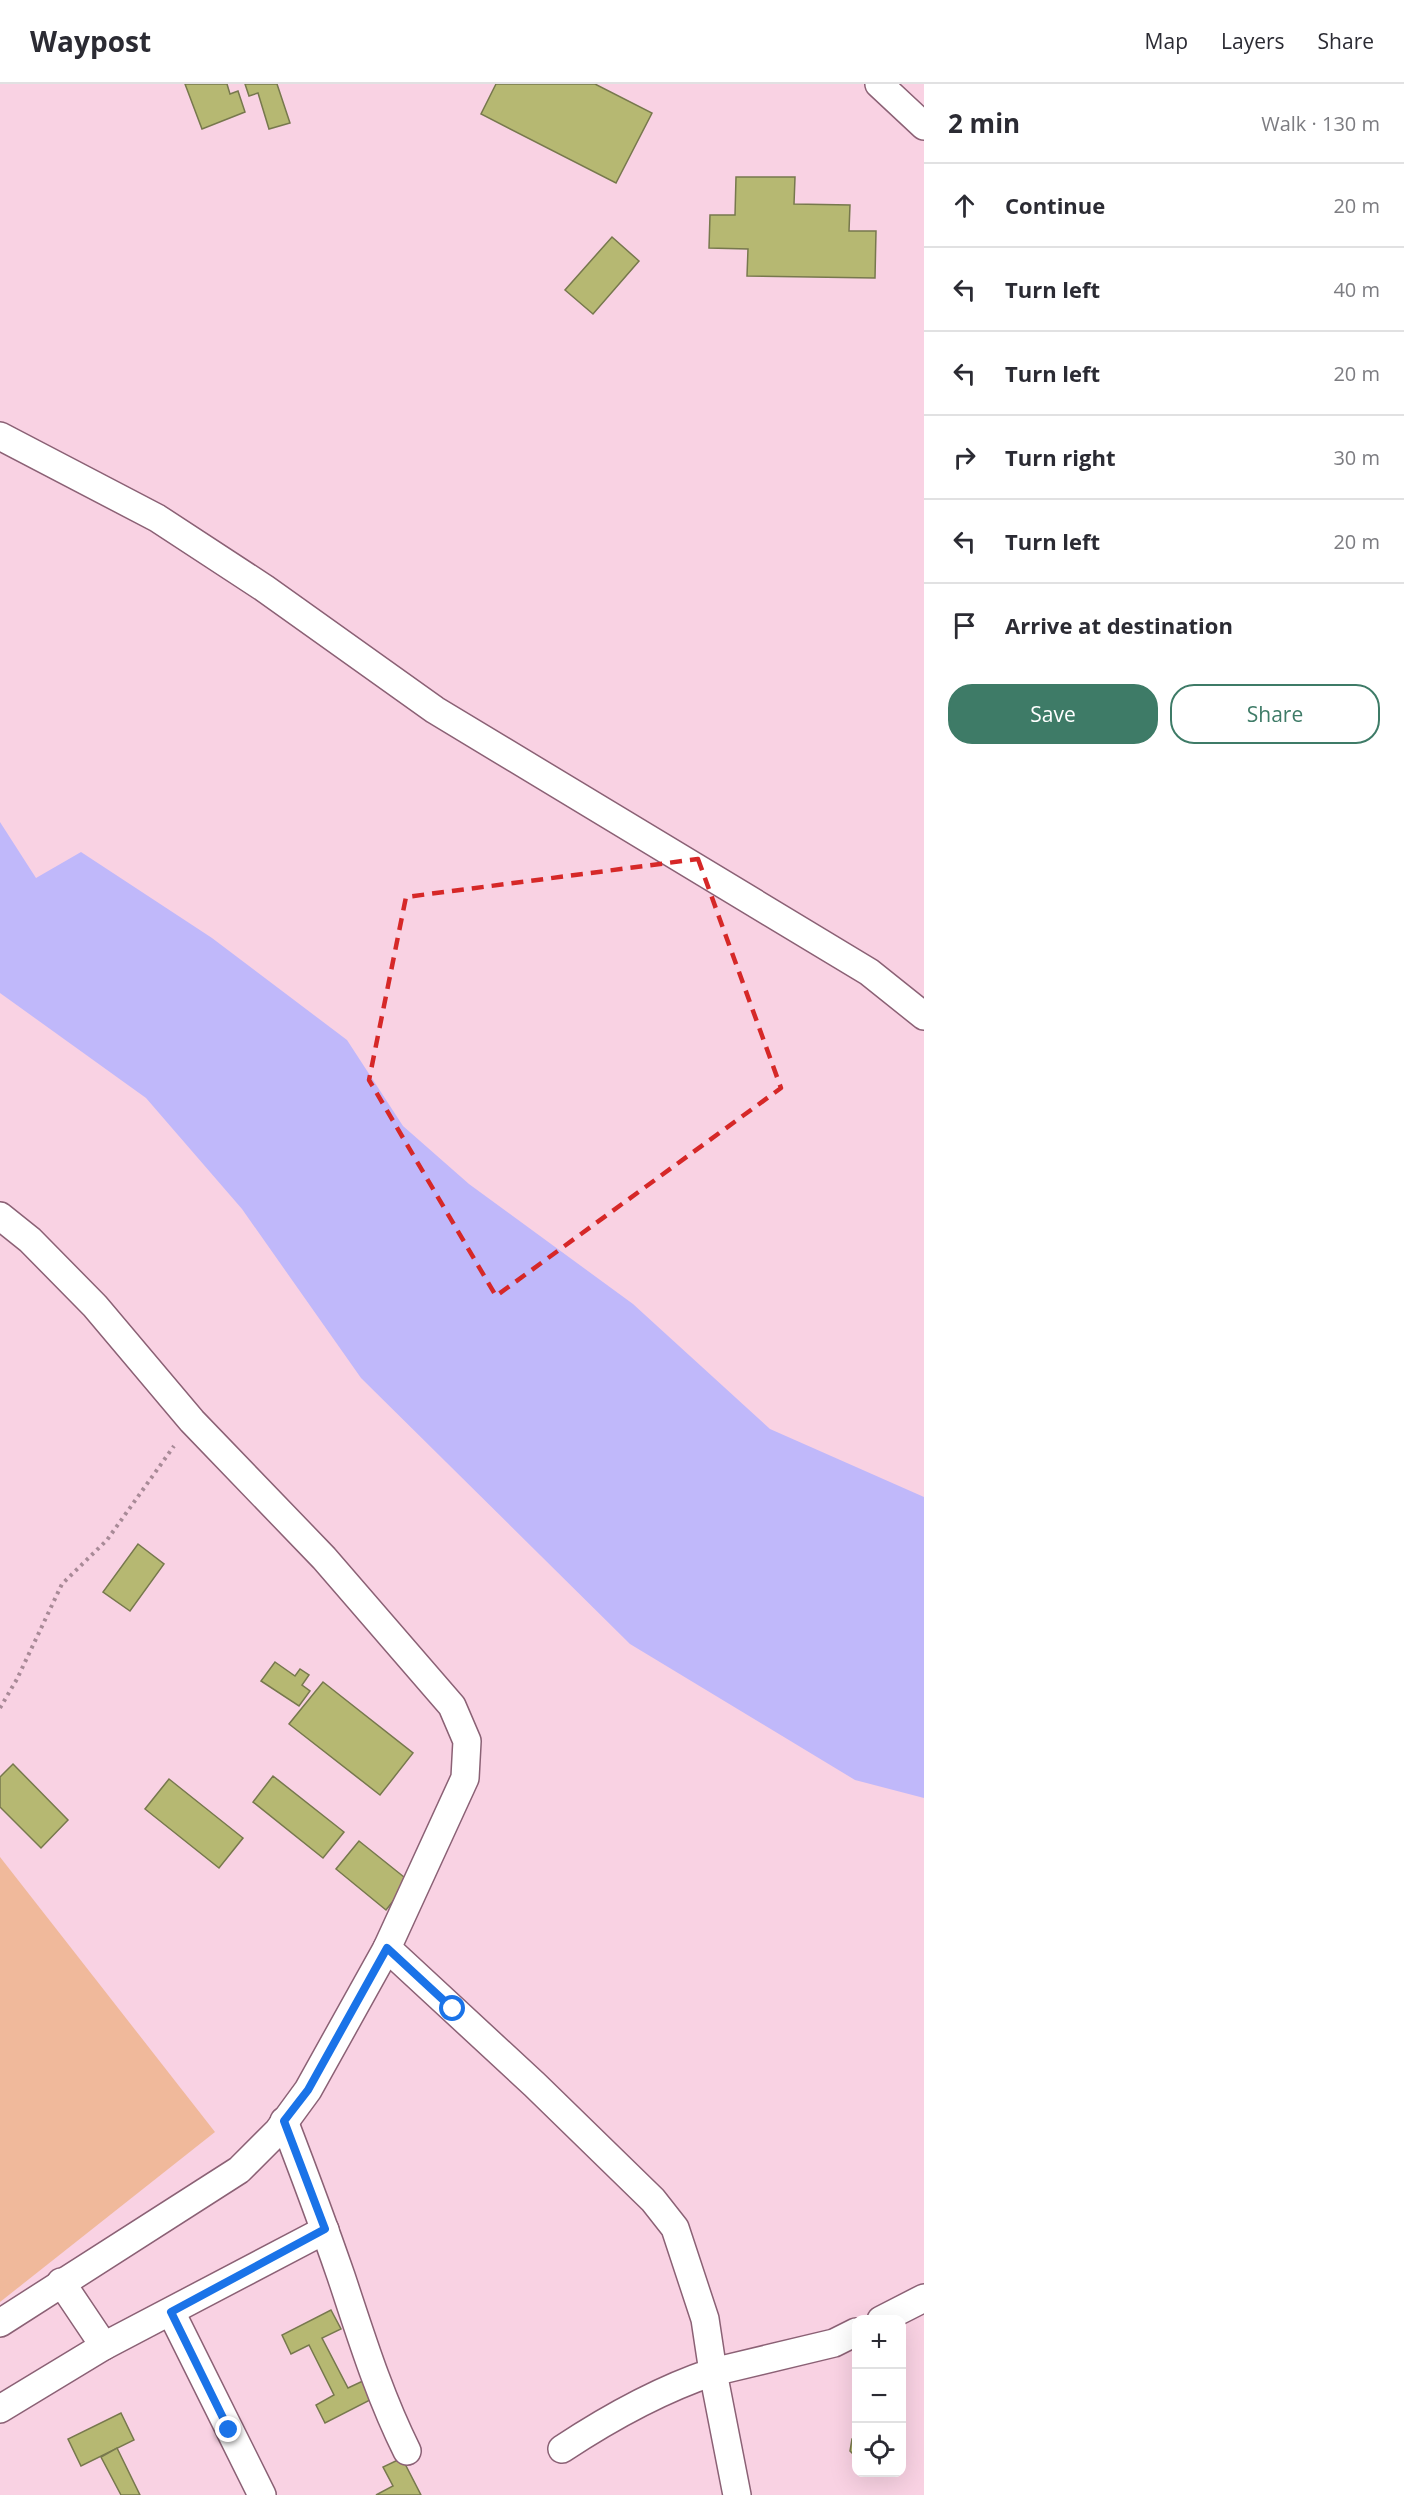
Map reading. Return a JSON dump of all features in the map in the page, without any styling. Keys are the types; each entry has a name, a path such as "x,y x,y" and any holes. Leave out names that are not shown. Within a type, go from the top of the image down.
{"street":[{"path":"879,84 924,126"},
{"path":"0,436 157,518 264,588 435,710 868,972 924,1016"},
{"path":"0,1216 30,1239 95,1306 192,1421 324,1558 452,1706 467,1740 465,1778 387,1948 308,2090 284,2121 239,2170 0,2323"},
{"path":"387,1948 544,2093 652,2200 675,2228 705,2319 737,2495"},
{"path":"284,2121 325,2229 383,2401 407,2451"},
{"path":"0,2409 104,2346 325,2229"},
{"path":"61,2282 104,2346"},
{"path":"889,2315 924,2298"},
{"path":"171,2312 262,2495"},
{"path":"562,2450 634,2406 675,2385 713,2372 834,2343 852,2334"}],"path":[{"path":"0,1708 17,1679 62,1584 107,1540 192,1421"}],"highlighted area":[{"path":"698,859 781,1088 496,1296 369,1080 406,897"}],"shaded area":[{"path":"0,822 36,878 81,852 212,938 347,1040 403,1126 469,1184 633,1304 770,1429 924,1497 924,1798 855,1780 630,1644 361,1378 242,1209 146,1098 0,993"},
{"path":"0,1857 215,2132 0,2302"}],"building":[{"path":"185,84 227,84 230,94 238,91 245,112 202,129"},
{"path":"245,84 277,84 290,123 269,129 258,93 249,96"},
{"path":"496,84 595,84 652,113 616,183 481,114"},
{"path":"736,177 795,177 794,204 850,205 849,231 876,231 875,278 747,276 748,249 709,248 710,215 735,215"},
{"path":"612,237 639,261 593,314 565,290"},
{"path":"138,1544 164,1564 130,1611 103,1592"},
{"path":"275,1662 295,1676 300,1669 309,1675 302,1685 310,1691 299,1706 261,1681"},
{"path":"323,1682 413,1753 380,1795 289,1724"},
{"path":"13,1764 68,1820 41,1848 0,1807 0,1777"},
{"path":"273,1776 344,1832 323,1858 253,1802"},
{"path":"169,1779 243,1838 219,1868 145,1809"},
{"path":"359,1841 409,1881 386,1910 336,1869"},
{"path":"331,2310 341,2329 322,2338 348,2388 365,2380 374,2398 325,2423 316,2405 334,2395 309,2345 291,2354 282,2335"},
{"path":"121,2413 134,2440 81,2466 68,2439"},
{"path":"117,2448 140,2495 121,2495 101,2457"},
{"path":"402,2458 421,2495 376,2495 393,2486 383,2467"}],"route":[{"path":"229,2430 171,2312 325,2229 284,2121 308,2090 387,1948 453,2009"}]}
